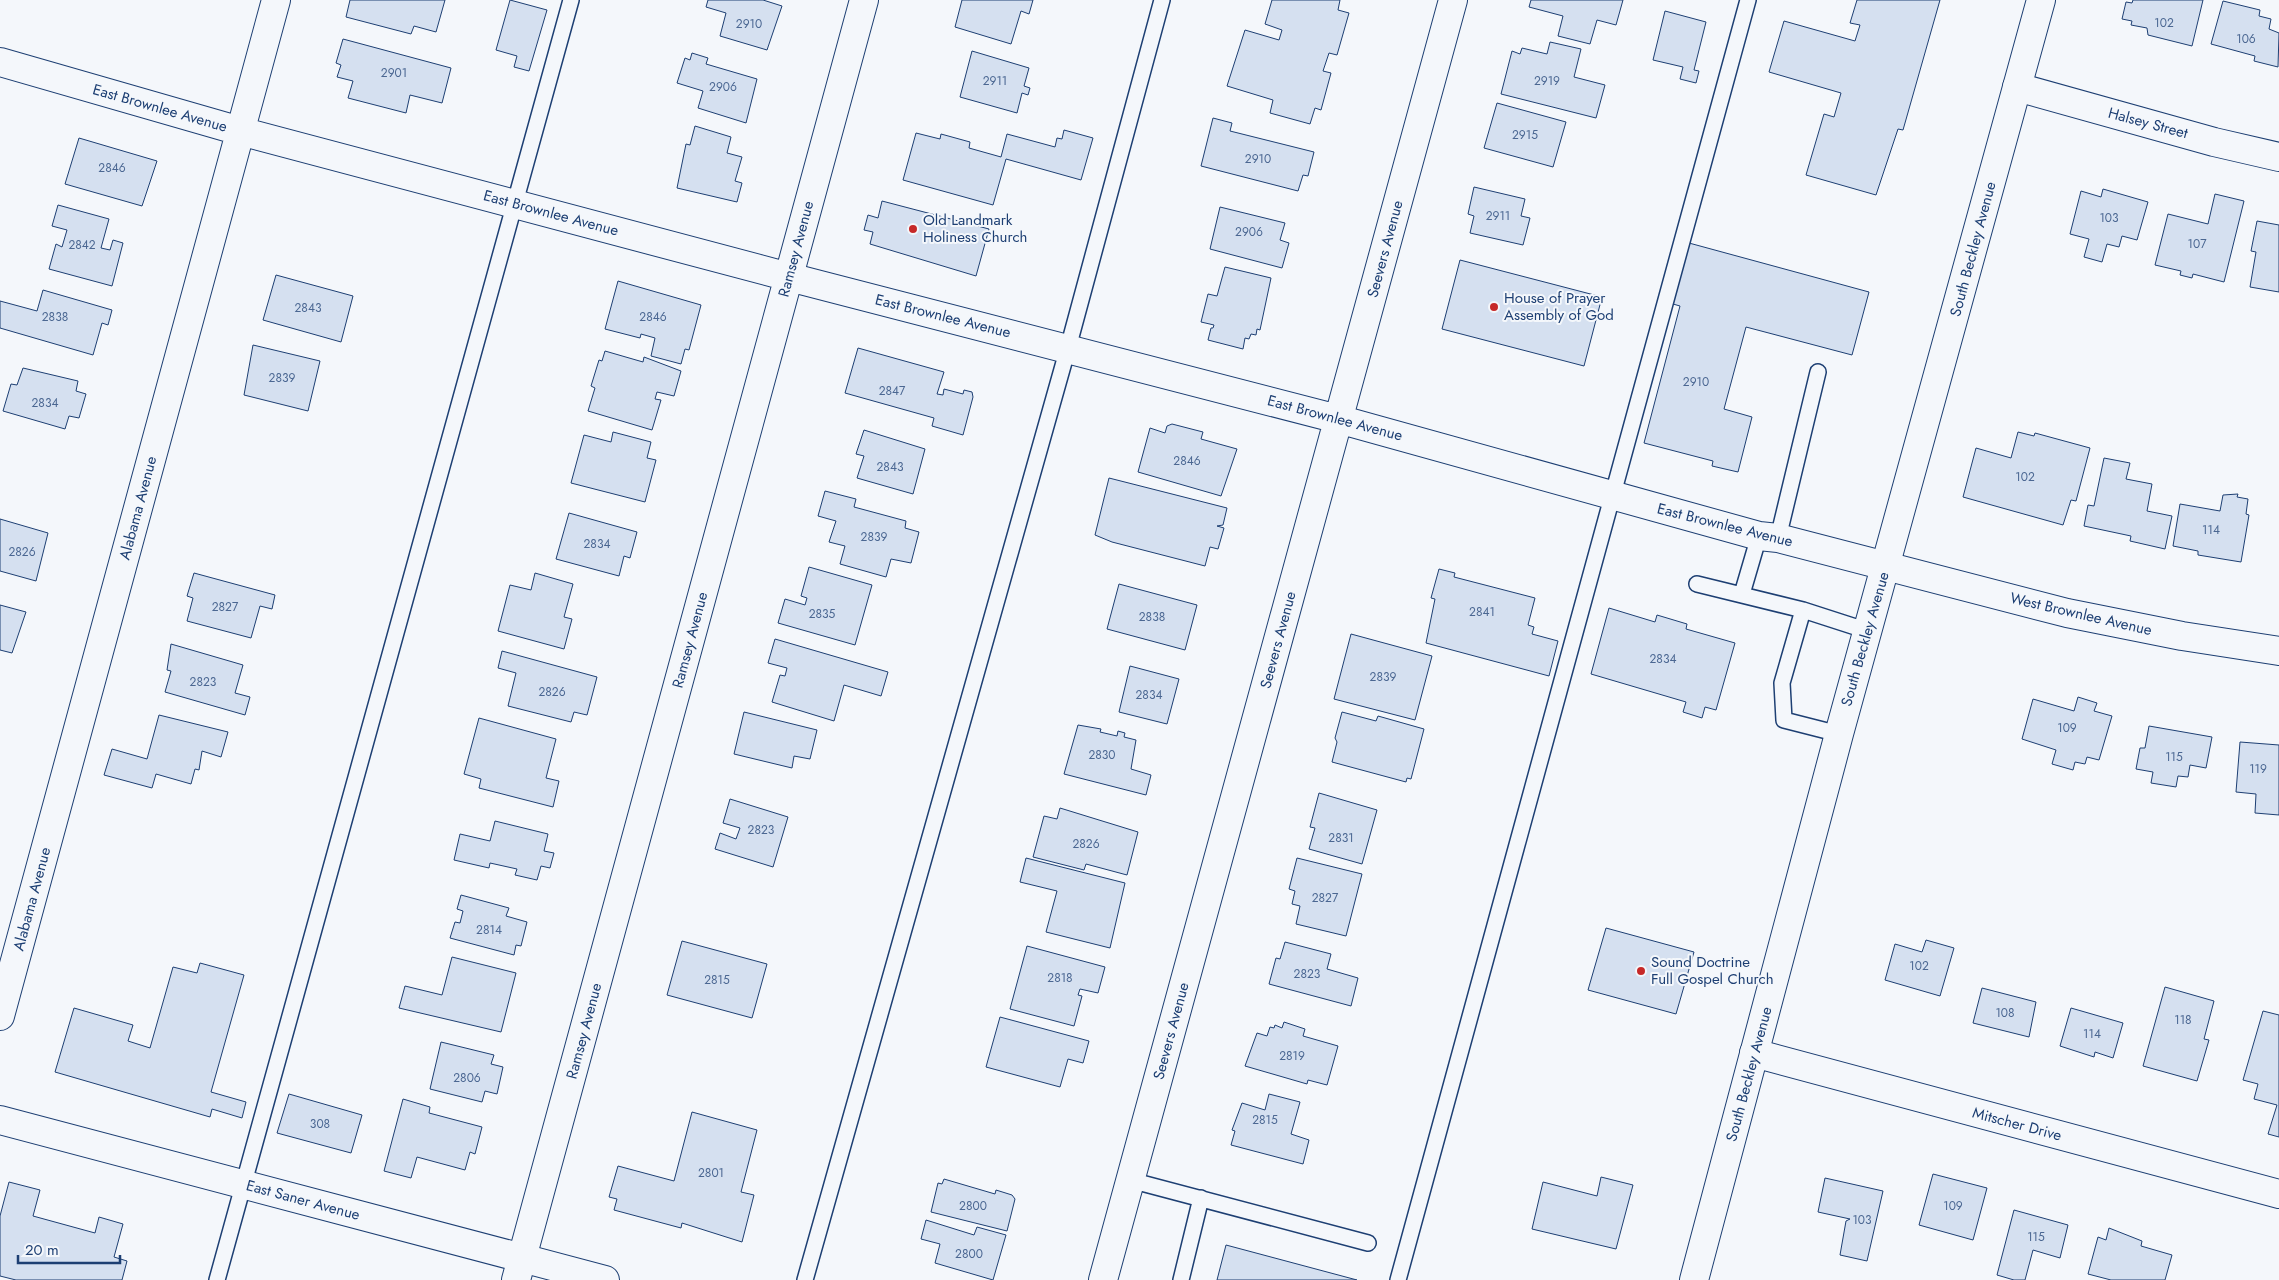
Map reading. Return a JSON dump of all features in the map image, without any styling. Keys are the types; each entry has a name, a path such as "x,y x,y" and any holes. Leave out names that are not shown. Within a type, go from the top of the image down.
{"street":[{"name":"Alabama Avenue","path":"0,1016 276,0"},
{"name":"Ramsey Avenue","path":"519,1269 864,0"},
{"name":"Seevers Avenue","path":"1103,1280 1453,0"},
{"name":"South Beckley Avenue","path":"1694,1280 1839,734 2042,0"},
{"name":"East Brownlee Avenue","path":"0,62 240,132 1338,419 1768,537 1886,566"},
{"name":"Halsey Street","path":"2017,87 2214,142 2279,157"},
{"name":"West Brownlee Avenue","path":"1886,566 2067,613 2182,636 2279,651"},
{"name":"Mitscher Drive","path":"1754,1054 2279,1194"},
{"name":"East Saner Avenue","path":"0,1120 243,1184 519,1269 605,1280"}],"lane":[{"path":"217,1280 571,0"},
{"path":"805,1280 1068,348 1162,0"},
{"path":"1398,1280 1748,0"},
{"path":"1742,594 1768,537 1818,372"},
{"path":"1697,584 1803,610 1868,631"},
{"path":"1803,610 1782,683 1784,720 1839,734"},
{"path":"1130,1180 1368,1242"},
{"path":"1181,1280 1202,1198"}],"building":[{"path":"350,0 445,0 436,32 414,26 411,34 346,17"},
{"path":"510,0 547,10 529,71 514,67 517,56 496,50"},
{"path":"708,0 763,0 782,6 767,50 720,36 726,13 706,7"},
{"path":"962,0 1033,0 1029,14 1021,11 1011,44 955,27"},
{"path":"1272,0 1340,0 1338,10 1349,13 1337,55 1329,53 1323,71 1331,73 1321,110 1315,108 1310,124 1270,113 1273,100 1227,86 1245,30 1279,40 1282,30 1265,24"},
{"path":"1531,0 1623,0 1616,25 1597,20 1590,44 1558,36 1563,16 1529,7"},
{"path":"1857,0 1940,0 1903,130 1898,129 1876,195 1806,175 1824,114 1834,117 1841,93 1769,72 1784,21 1855,41 1860,25 1850,23"},
{"path":"2133,0 2203,0 2192,46 2148,35 2147,28 2131,25 2132,21 2122,19 2126,2 2132,3"},
{"path":"2223,1 2260,10 2259,16 2271,19 2269,29 2279,33 2278,67 2254,61 2255,56 2211,44"},
{"path":"1665,11 1706,22 1694,70 1699,71 1696,83 1680,79 1683,67 1653,60"},
{"path":"343,39 451,68 442,103 410,95 406,113 348,98 353,81 337,77 341,65 336,63"},
{"path":"1550,42 1581,49 1574,77 1605,85 1596,118 1501,94 1512,51 1520,54 1522,48 1547,54"},
{"path":"972,51 1029,68 1024,86 1030,88 1028,95 1022,93 1017,113 960,97"},
{"path":"692,53 708,58 706,64 757,79 746,123 698,108 703,91 677,83 685,58 690,60"},
{"path":"1497,103 1566,122 1553,167 1484,148"},
{"path":"1213,118 1232,123 1230,131 1314,152 1308,176 1303,175 1298,191 1201,166"},
{"path":"695,126 731,137 727,153 742,157 735,181 742,183 737,202 677,188 686,144 690,145"},
{"path":"1064,130 1093,138 1081,180 1006,159 993,205 903,180 916,133 940,139 941,134 970,142 969,148 1001,157 1007,134 1055,147 1057,138 1062,139"},
{"path":"79,138 157,161 142,206 65,184"},
{"path":"1474,187 1525,199 1521,216 1530,218 1523,245 1470,233 1474,216 1468,214"},
{"path":"2103,189 2148,202 2137,240 2122,236 2119,247 2107,244 2102,262 2084,257 2089,239 2070,234 2081,191 2101,197"},
{"path":"2215,194 2244,201 2224,282 2193,274 2192,278 2180,275 2181,271 2155,265 2168,214 2208,224"},
{"path":"882,201 989,229 976,276 870,244 873,232 864,230 868,215 878,218"},
{"path":"58,205 109,219 101,248 110,250 113,240 123,243 112,286 49,269 56,244 62,247 67,230 52,226"},
{"path":"1220,207 1285,223 1280,240 1289,243 1282,268 1210,249"},
{"path":"2257,221 2279,225 2279,292 2250,287 2256,252 2251,251"},
{"path":"1689,243 1869,292 1852,355 1746,327 1724,409 1752,417 1738,472 1712,466 1713,461 1644,443 1680,306 1673,304"},
{"path":"1460,260 1602,297 1584,366 1442,329"},
{"path":"1225,267 1271,278 1260,330 1257,329 1256,335 1251,334 1249,339 1245,338 1243,349 1208,340 1211,328 1214,325 1201,322 1208,294 1217,296"},
{"path":"276,275 353,296 341,342 263,320"},
{"path":"618,281 701,305 689,350 685,349 681,364 651,356 655,338 641,334 640,338 605,329"},
{"path":"43,290 112,310 108,325 102,323 93,355 0,328 0,301 37,311"},
{"path":"253,345 320,361 308,411 244,395"},
{"path":"858,348 944,372 937,394 943,395 944,389 963,394 964,390 972,392 973,397 963,435 932,426 934,418 845,393"},
{"path":"605,351 643,362 644,357 681,371 674,396 657,392 655,399 661,400 652,430 588,411 595,388 591,386 599,360 602,361"},
{"path":"23,368 78,381 76,391 86,394 79,418 69,416 65,429 3,411 11,384 17,385"},
{"path":"1172,424 1203,432 1201,439 1237,449 1221,496 1138,472 1150,428 1165,433 1167,426"},
{"path":"864,430 925,449 913,494 857,478 864,456 856,454"},
{"path":"613,432 651,442 647,458 656,460 645,502 571,483 584,435 611,442"},
{"path":"2018,432 2034,436 2035,433 2090,448 2076,501 2071,500 2063,525 1963,497 1976,448 2011,458"},
{"path":"2104,458 2130,463 2126,479 2152,484 2147,511 2172,516 2165,549 2130,541 2131,536 2084,526 2088,505 2094,506"},
{"path":"1109,478 1227,508 1223,525 1217,526 1224,528 1218,549 1210,547 1205,566 1112,542 1095,535"},
{"path":"825,491 856,499 854,507 906,521 905,528 919,532 911,563 891,559 886,577 840,564 845,546 829,542 836,521 818,516"},
{"path":"2238,494 2237,497 2248,499 2246,514 2249,515 2241,562 2198,555 2198,551 2173,546 2180,504 2220,511 2223,495"},
{"path":"569,513 637,532 630,558 624,556 619,576 556,559"},
{"path":"0,519 48,533 36,581 0,571"},
{"path":"809,567 872,585 855,645 778,623 785,599 805,605 807,598 801,596"},
{"path":"1439,569 1455,573 1454,577 1535,598 1528,625 1534,627 1532,634 1558,641 1549,676 1426,643 1435,599 1431,598"},
{"path":"194,573 275,595 272,609 260,606 251,638 187,621 193,598 187,596"},
{"path":"535,573 573,584 564,617 572,619 564,649 498,631 510,585 531,590"},
{"path":"1119,584 1197,605 1185,650 1107,629"},
{"path":"0,605 26,612 12,653 0,650"},
{"path":"1609,608 1655,622 1657,615 1687,624 1686,629 1735,643 1716,710 1705,707 1702,718 1683,712 1686,702 1591,674"},
{"path":"1351,634 1432,656 1415,720 1334,699"},
{"path":"775,639 888,672 881,696 844,685 834,721 772,702 780,675 785,676 787,668 768,663"},
{"path":"171,644 243,665 235,693 250,697 245,715 165,692 171,671 167,670"},
{"path":"502,651 597,677 587,715 574,712 571,722 508,706 516,673 498,668"},
{"path":"1130,666 1179,679 1167,724 1119,712"},
{"path":"2078,697 2097,703 2094,711 2112,716 2099,760 2087,757 2085,764 2075,762 2073,770 2052,764 2056,750 2022,739 2033,699 2074,711"},
{"path":"744,712 817,730 810,759 794,756 792,768 734,754"},
{"path":"1342,712 1376,721 1378,716 1424,729 1411,779 1407,778 1406,782 1332,762 1337,742 1335,738"},
{"path":"159,715 228,732 221,757 202,751 199,770 195,769 191,784 156,774 152,788 104,775 112,749 147,759"},
{"path":"479,718 556,739 546,778 559,781 553,807 479,788 481,779 464,774"},
{"path":"1078,725 1101,729 1100,732 1117,736 1118,731 1125,733 1124,737 1136,740 1131,769 1151,775 1146,795 1064,774"},
{"path":"2149,726 2212,737 2206,768 2190,765 2188,777 2178,776 2176,787 2151,783 2153,772 2136,769 2140,748 2145,748"},
{"path":"2240,742 2279,745 2279,815 2255,813 2256,794 2236,792"},
{"path":"1319,793 1377,810 1362,864 1309,849 1315,828 1310,827"},
{"path":"730,799 788,817 773,867 715,849 720,833 736,839 740,828 723,823"},
{"path":"1060,808 1138,832 1127,875 1086,864 1084,870 1033,857 1044,816 1057,819"},
{"path":"495,821 548,834 544,851 554,853 550,868 541,866 537,880 515,875 517,869 490,863 489,868 454,860 460,834 490,841"},
{"path":"1026,858 1125,883 1110,948 1046,932 1057,891 1020,882"},
{"path":"1297,858 1362,874 1346,936 1296,924 1300,906 1292,904 1295,891 1289,889"},
{"path":"461,895 509,908 506,916 527,922 521,946 516,945 514,955 450,938 455,922 460,923 463,911 457,909"},
{"name":"Sound Doctrine Full Gospel Church","path":"1606,928 1694,952 1676,1014 1588,990"},
{"path":"1926,940 1954,948 1940,996 1885,980 1895,944 1922,952"},
{"path":"682,941 767,964 752,1018 667,995"},
{"path":"1285,942 1331,954 1327,969 1358,978 1351,1006 1269,984 1276,958 1280,959"},
{"path":"1027,946 1105,967 1098,993 1080,989 1078,995 1082,996 1074,1026 1010,1009"},
{"path":"452,957 516,973 501,1032 399,1008 405,986 442,995"},
{"path":"200,963 244,975 211,1092 246,1102 242,1118 212,1109 210,1117 55,1072 74,1008 133,1025 128,1041 150,1048 173,967 197,973"},
{"path":"2165,987 2214,1001 2204,1039 2209,1040 2197,1081 2143,1066"},
{"path":"1982,988 2036,1002 2029,1037 1973,1023"},
{"path":"2071,1008 2123,1023 2113,1058 2095,1052 2094,1057 2060,1046"},
{"path":"2263,1011 2279,1015 2279,1137 2268,1134 2277,1105 2254,1099 2258,1084 2243,1080"},
{"path":"1000,1017 1089,1041 1083,1063 1068,1059 1060,1087 986,1067"},
{"path":"1284,1022 1305,1029 1303,1036 1338,1046 1327,1085 1308,1080 1307,1084 1245,1066 1257,1033 1267,1036 1270,1027 1274,1028 1275,1025 1282,1028"},
{"path":"441,1042 494,1055 491,1064 503,1067 497,1094 485,1091 482,1102 430,1089"},
{"path":"289,1094 362,1115 351,1153 277,1133"},
{"path":"1269,1094 1300,1102 1291,1134 1309,1140 1303,1164 1231,1145 1235,1131 1232,1130 1242,1103 1265,1110"},
{"path":"403,1099 430,1107 429,1113 482,1127 475,1154 470,1152 465,1170 417,1157 411,1178 384,1171"},
{"path":"692,1112 757,1130 741,1192 754,1195 742,1242 682,1223 681,1228 614,1210 617,1199 609,1197 618,1166 674,1181"},
{"path":"1933,1174 1987,1188 1973,1240 1919,1225"},
{"path":"1601,1177 1633,1185 1616,1249 1532,1229 1543,1182 1597,1196"},
{"path":"1825,1178 1883,1191 1867,1261 1840,1255 1846,1221 1850,1219 1818,1212"},
{"path":"944,1179 995,1194 996,1190 1012,1195 1015,1199 1007,1231 931,1212 938,1183 942,1184"},
{"path":"9,1182 40,1190 33,1216 95,1233 99,1217 123,1224 114,1257 127,1261 122,1280 16,1280 0,1276 0,1216"},
{"path":"2014,1210 2068,1225 2060,1258 2033,1250 2025,1280 2014,1280 1997,1275"},
{"path":"926,1220 974,1235 977,1227 1006,1235 993,1280 935,1263 940,1244 921,1239"},
{"path":"2109,1228 2142,1241 2141,1246 2172,1255 2165,1280 2111,1280 2088,1274 2098,1237 2106,1240"},
{"path":"1226,1245 1357,1280 1217,1280"}],"place":[{"name":"Old Landmark Holiness Church","path":"913,229"},
{"name":"House of Prayer Assembly of God","path":"1494,307"},
{"name":"Sound Doctrine Full Gospel Church","path":"1641,971"}]}
